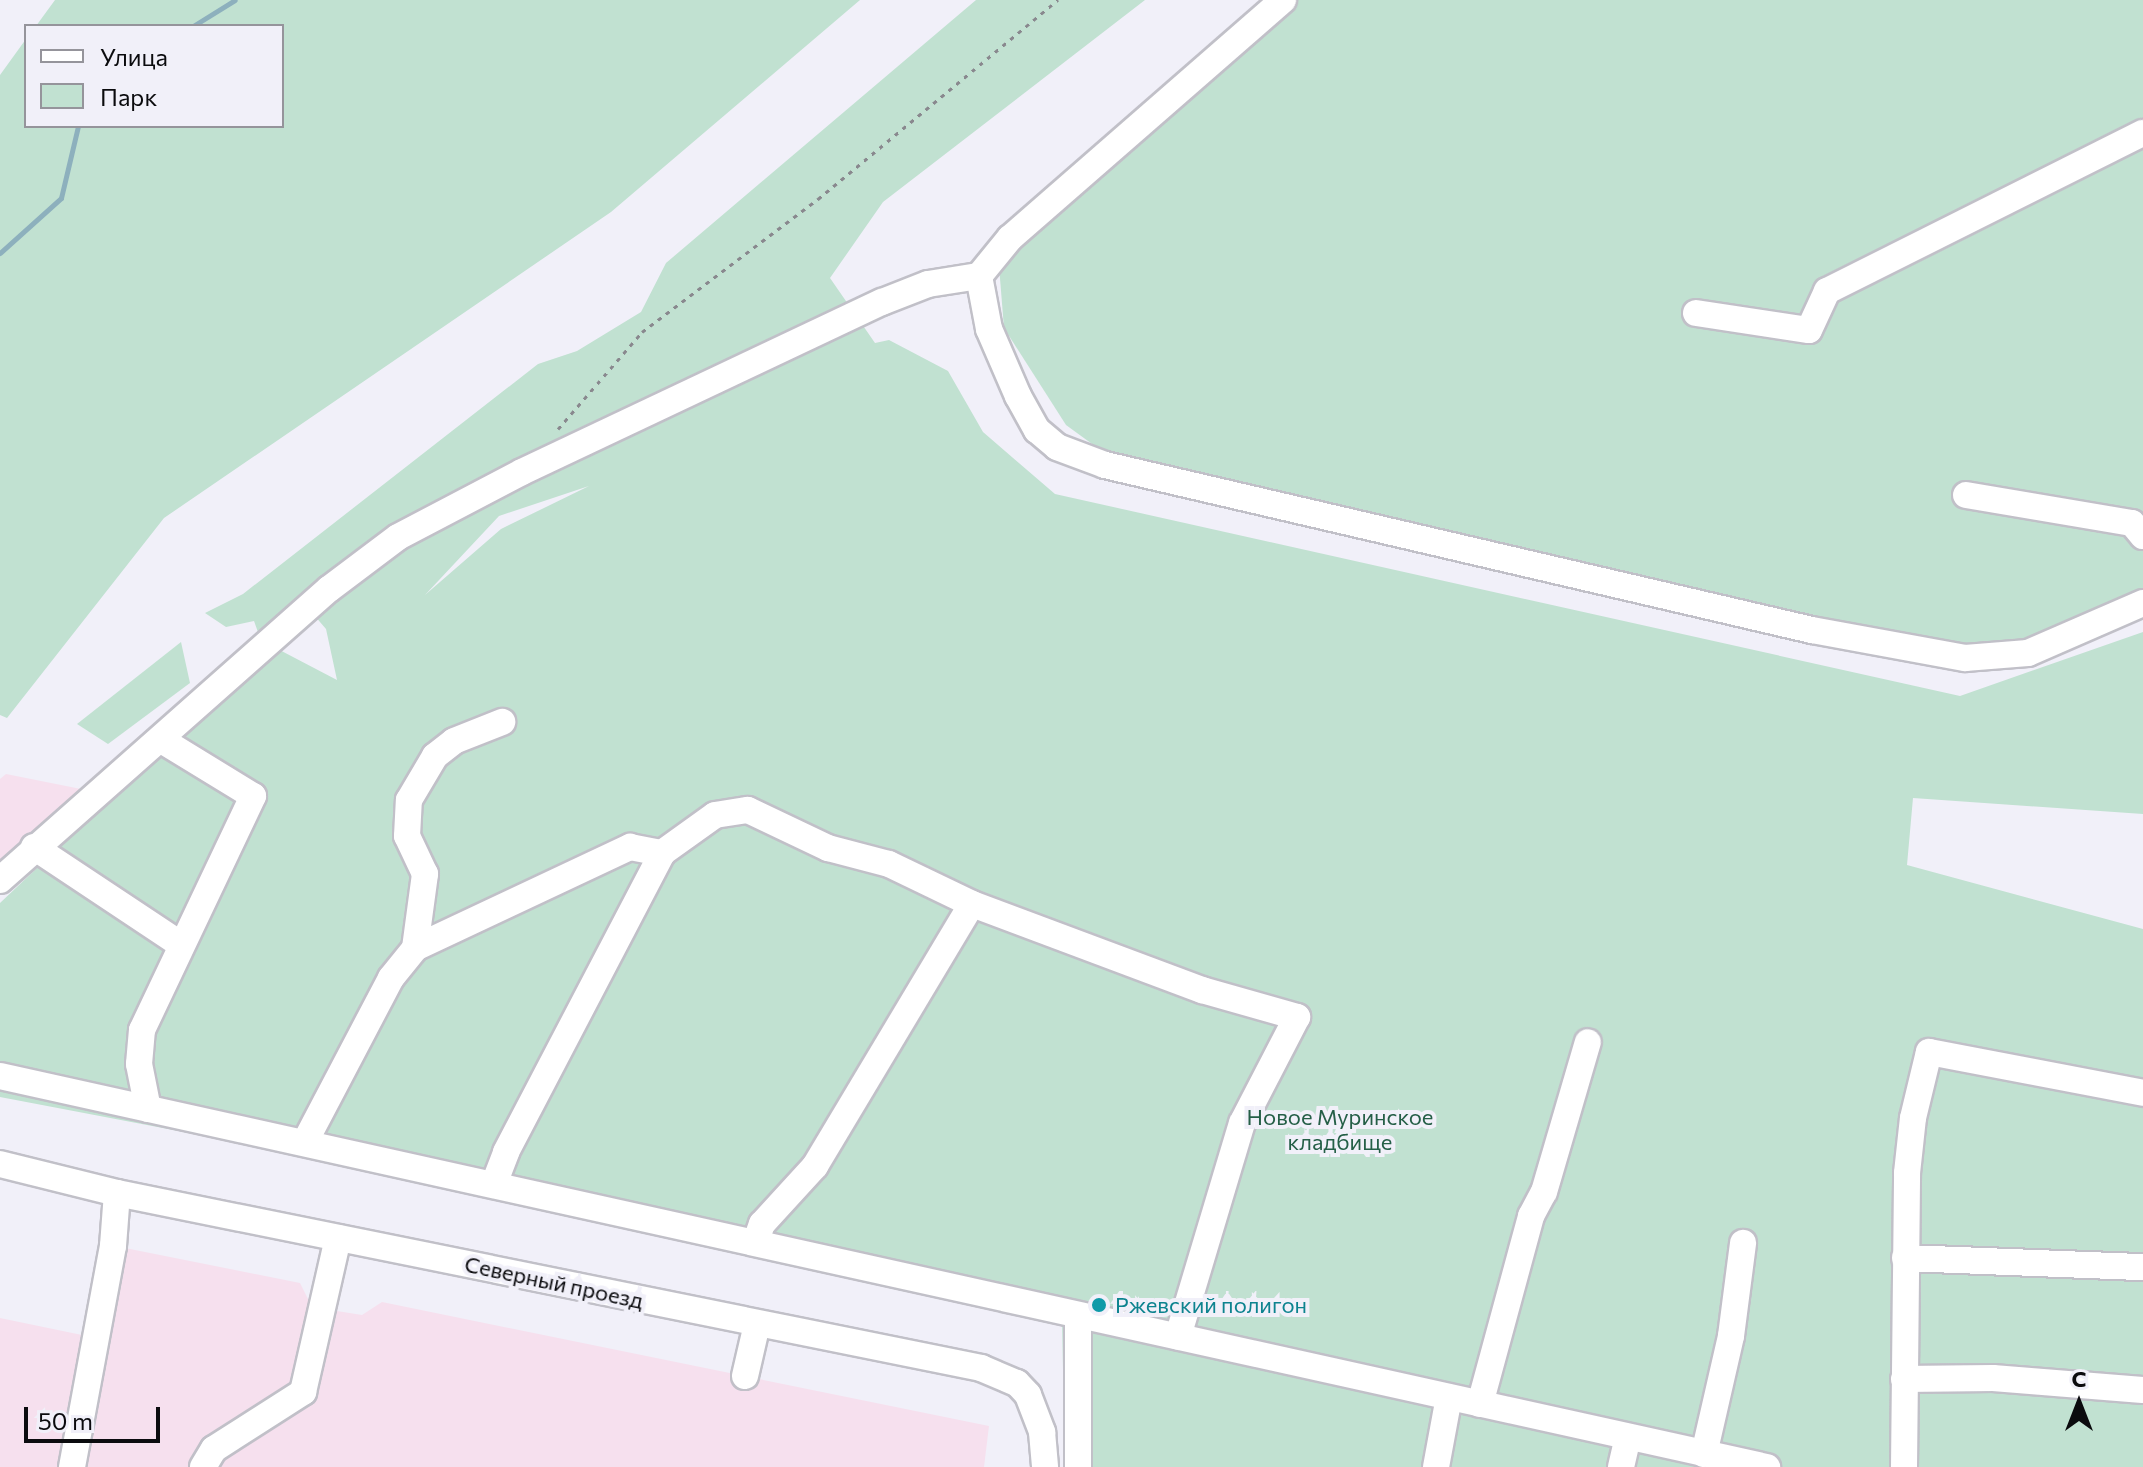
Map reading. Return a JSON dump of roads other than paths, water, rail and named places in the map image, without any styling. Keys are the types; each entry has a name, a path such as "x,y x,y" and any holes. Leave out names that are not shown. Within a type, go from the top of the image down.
{"street":[{"path":"0,880 329,589 398,537 522,472 882,302 928,284 979,276 1010,238 1283,0"},
{"path":"1696,313 1809,330 1827,291 2143,133"},
{"path":"979,276 989,329 1037,430 1057,447 1105,465 1812,630 1965,658 2028,653 2143,603"},
{"path":"1966,495 2132,523 2143,536"},
{"path":"415,948 425,874 407,836 409,800 435,756 454,741 502,722"},
{"path":"148,1109 138,1046 180,944 253,796 160,739"},
{"path":"494,1184 506,1152 662,853 715,815 748,810 828,848 889,864 972,904 1202,990 1297,1017 1242,1123 1178,1337"},
{"path":"34,847 180,944"},
{"path":"306,1140 391,978 415,948 630,847 662,853"},
{"path":"756,1241 762,1224 815,1166 972,904"},
{"path":"1480,1404 1531,1216 1544,1192 1588,1042"},
{"path":"1904,1467 1905,1258 1913,1118 1929,1052 2143,1093"},
{"path":"0,1076 306,1140 1078,1316 1704,1454 1739,1465 1767,1467"},
{"name":"Северный проезд","path":"0,1164 117,1193 981,1368 1017,1383 1037,1413 1045,1467"},
{"path":"72,1467 113,1246 117,1193"},
{"path":"203,1467 214,1449 303,1392 338,1238"},
{"path":"1704,1454 1731,1336 1743,1243"},
{"path":"1905,1258 2143,1267"},
{"path":"1078,1316 1078,1467"},
{"path":"745,1376 757,1324"},
{"path":"1904,1379 1993,1378 2143,1390"},
{"path":"1436,1467 1449,1397"},
{"path":"1621,1467 1628,1437"}],"waterway":[{"path":"196,24 235,0"},
{"path":"0,253 61,198 78,128"}],"place":[{"name":"Ржевский полигон","path":"1099,1305"}],"park label":[{"name":"Новое Муринское кладбище","path":"1340,1128"}]}
